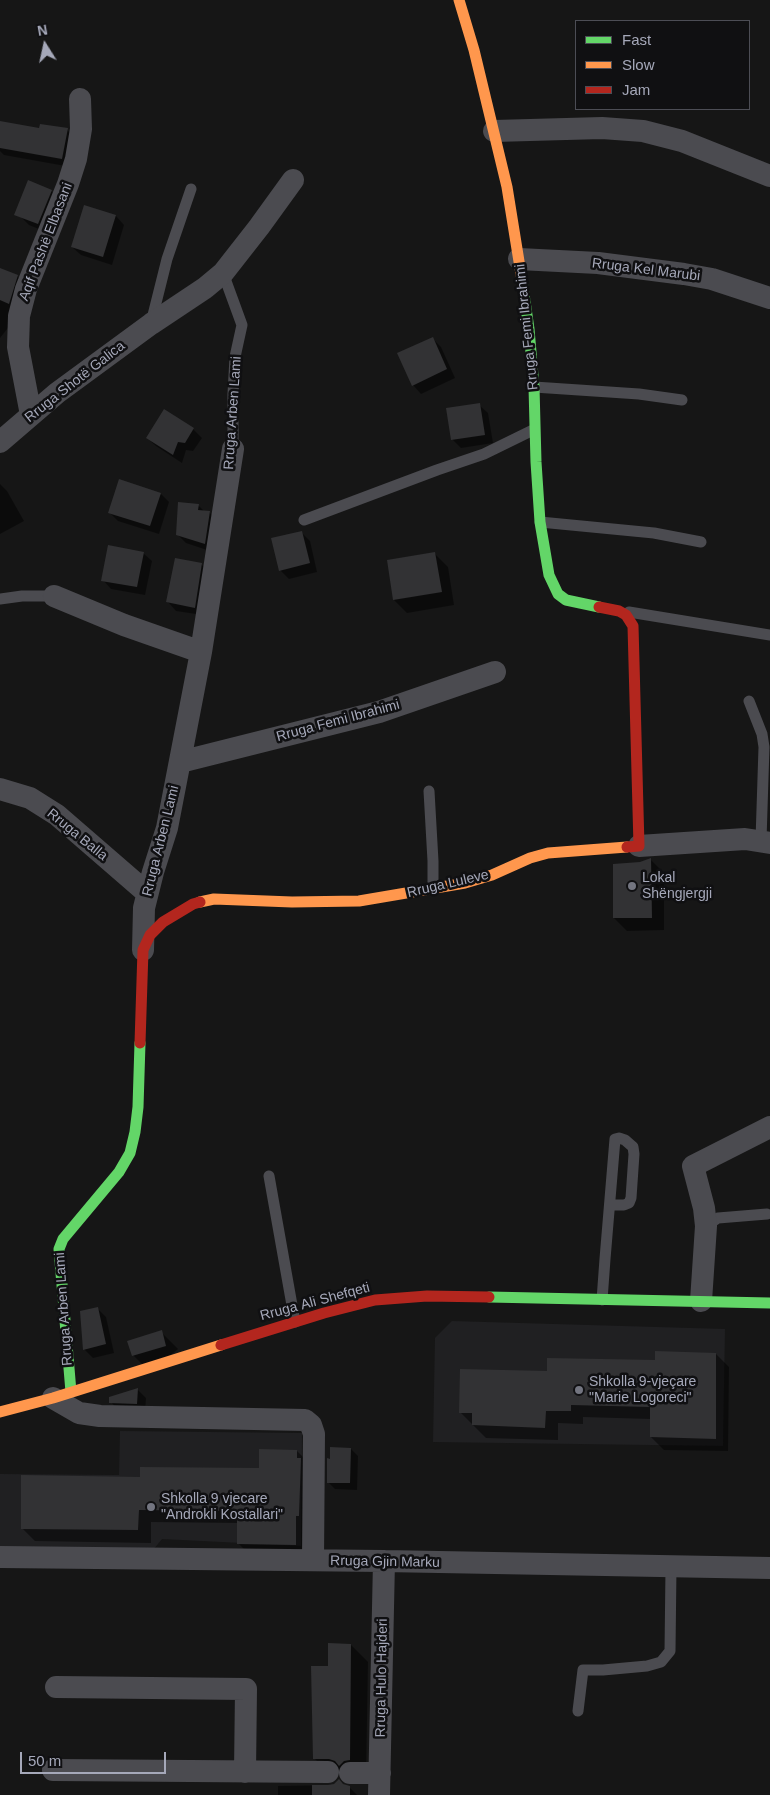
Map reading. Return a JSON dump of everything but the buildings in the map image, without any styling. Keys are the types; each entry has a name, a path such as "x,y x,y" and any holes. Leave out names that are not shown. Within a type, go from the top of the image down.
{"street":[{"name":"Rruga Femi Ibrahimi","path":"459,0 474,50 507,187 519,259 529,329 534,387 540,522 549,575 558,594 566,600 576,604 619,610"},
{"name":"Aqif Pashë Elbasani","path":"31,415 18,347 19,316 26,290 76,159 81,129 80,99"},
{"path":"494,131 625,128 682,141 770,176"},
{"name":"Rruga Shotë Galica","path":"0,442 57,393 224,273 260,227 293,180"},
{"name":"Rruga Kel Marubi","path":"519,259 598,263 684,274 712,279 770,298"},
{"name":"Rruga Arben Lami","path":"62,1395 59,1249 63,1239 119,1172 130,1153 135,1132 138,1107 144,908 167,828 180,762 201,652 233,449"},
{"path":"54,596 124,625 201,652"},
{"path":"619,610 626,614 633,626 639,846"},
{"name":"Rruga Femi Ibrahimi","path":"180,762 379,712 495,672"},
{"name":"Rruga Balla","path":"0,790 30,798 57,816 147,893"},
{"name":"Rruga Luleve","path":"143,956 150,935 163,922 193,904 207,901 233,899 292,902 358,901 465,883 492,876 530,858 548,853 745,839 766,842"},
{"path":"701,1301 706,1226 704,1208 693,1166 770,1127"},
{"name":"Rruga Ali Shefqeti","path":"0,1412 62,1395 358,1304 406,1297 770,1303"},
{"path":"62,1395 79,1413 100,1416 305,1420 312,1425 314,1434 313,1560"},
{"name":"Rruga Gjin Marku","path":"0,1557 770,1568"},
{"name":"Rruga Hulo Hajderi","path":"379,1795 384,1561"},
{"path":"56,1687 246,1689 245,1772"},
{"path":"52,1770 380,1773"}],"lane":[{"path":"151,324 167,259 191,189"},
{"name":"Rruga Arben Lami","path":"224,273 242,325 235,357 233,449"},
{"path":"534,387 638,394 682,400"},
{"path":"304,520 484,454 535,429"},
{"path":"540,522 654,533 700,542"},
{"path":"0,599 22,596 54,596"},
{"name":"Rruga Femi Ibrahimi","path":"619,610 770,635"},
{"path":"749,701 762,734 764,747 766,842"},
{"path":"428,791 433,889"},
{"path":"602,1300 615,1140 619,1138 625,1140 633,1147 631,1198 629,1203 624,1205 610,1204"},
{"path":"269,1176 295,1322"},
{"path":"706,1226 718,1218 767,1214"},
{"path":"578,1711 583,1670 647,1666 661,1662 670,1651 671,1568"}],"shaded area":[{"name":"Shkolla 9-vjeçare \"Marie Logoreci\"","path":"452,1321 725,1329 723,1446 433,1442 435,1338"},
{"name":"Shkolla 9 vjecare \"Androkli Kostallari\"","path":"120,1431 302,1433 301,1546 162,1539 149,1555 0,1553 0,1474 119,1475"}],"traffic: fast":[{"path":"522,280 534,387 540,522 549,575 558,594 566,600 599,607"},
{"path":"71,1392 59,1249 63,1239 119,1172 130,1153 138,1107 140,1043"},
{"path":"489,1297 770,1303"}],"traffic: slow":[{"path":"459,0 474,50 507,187 522,280"},
{"path":"200,902 214,899 292,902 359,901 465,883 492,875 530,858 548,853 627,847"},
{"path":"0,1412 53,1398 221,1345"}],"traffic: jam":[{"path":"599,607 619,611 626,615 633,626 639,846 627,847"},
{"path":"140,1043 143,950 150,935 163,922 193,904 200,902"},
{"path":"221,1345 324,1313 375,1300 427,1296 489,1297"}],"place":[{"name":"Lokal Shëngjergji","path":"632,886"},
{"name":"Shkolla 9-vjeçare \"Marie Logoreci\"","path":"579,1390"},
{"name":"Shkolla 9 vjecare \"Androkli Kostallari\"","path":"151,1507"}]}
